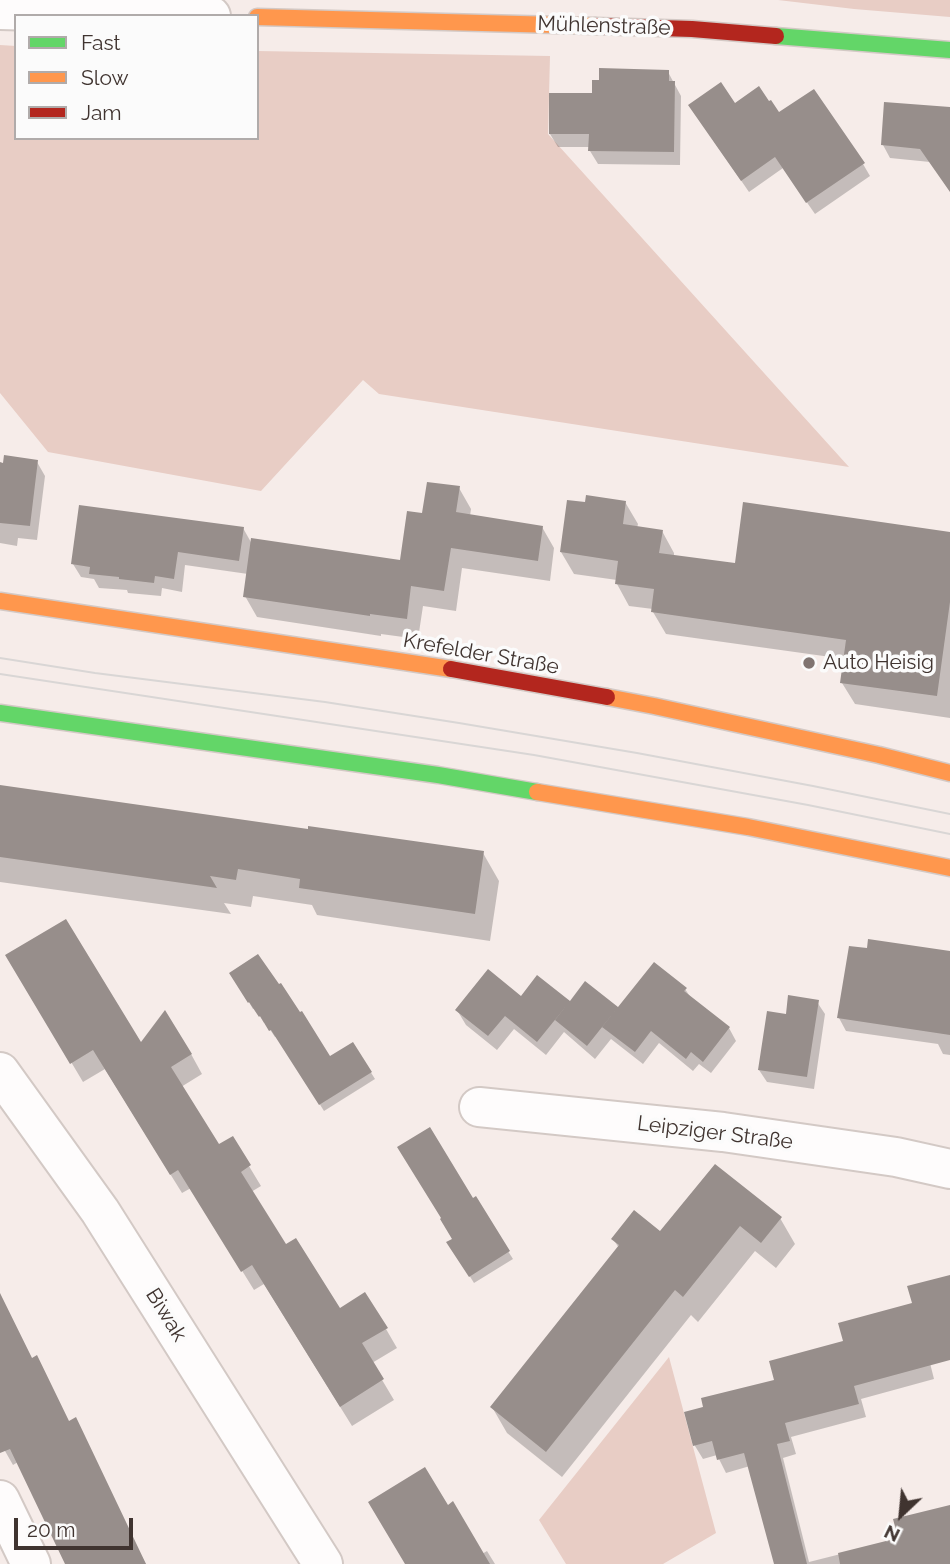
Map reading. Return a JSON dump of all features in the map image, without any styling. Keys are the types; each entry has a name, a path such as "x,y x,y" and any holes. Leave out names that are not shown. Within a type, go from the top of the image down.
{"main road":[{"name":"Mühlenstraße","path":"259,17 692,29 950,50"},
{"name":"Krefelder Straße","path":"0,601 531,683 654,706 950,773"},
{"path":"0,713 438,775 748,827 950,868"}],"street":[{"path":"0,10 141,14"},
{"name":"Biwak","path":"0,1072 100,1211 323,1564"},
{"name":"Leipziger Straße","path":"479,1107 723,1132 895,1157 950,1169"},
{"path":"0,1500 31,1564"}],"shaded area":[{"path":"778,0 950,0 950,17 854,9"},
{"path":"0,45 14,46 14,140 259,140 259,51 550,56 548,134 849,467 379,394 363,380 261,491 48,452 0,393"},
{"path":"669,1357 716,1533 663,1564 566,1564 539,1520"}],"building":[{"path":"599,68 669,70 669,81 675,81 674,152 588,151 589,134 549,134 549,93 592,93 592,80 599,80"},
{"path":"721,82 735,103 759,86 779,112 814,89 865,163 806,203 775,157 741,181 688,105"},
{"path":"884,102 950,107 950,192 920,149 881,145"},
{"path":"4,455 38,460 30,526 0,523 0,462 3,463"},
{"path":"427,482 460,486 456,512 543,526 538,561 451,548 444,591 411,586 407,619 243,597 251,538 400,560 407,511 422,513"},
{"path":"586,495 626,501 623,524 663,530 659,553 735,563 743,502 950,532 950,602 937,696 840,683 846,640 651,612 654,589 615,584 618,561 560,552 567,500 585,502"},
{"path":"79,505 244,527 239,561 178,552 174,579 155,576 154,583 89,574 90,567 71,564"},
{"path":"0,785 484,851 475,914 299,888 300,879 238,869 236,880 210,876 217,888 0,857"},
{"path":"66,919 141,1042 165,1010 192,1054 171,1067 219,1144 233,1136 251,1165 241,1172 286,1244 296,1238 340,1308 365,1292 388,1328 362,1343 384,1379 340,1407 252,1265 241,1272 178,1170 170,1175 93,1050 70,1064 5,955"},
{"path":"868,939 950,951 950,1035 837,1018 849,946 867,948"},
{"path":"258,954 300,1012 302,1011 330,1056 353,1042 372,1072 319,1105 271,1030 269,1031 248,1003 229,973"},
{"path":"654,962 687,988 684,991 730,1027 703,1062 691,1052 686,1059 651,1031 635,1052 602,1027"},
{"path":"488,969 521,996 537,975 570,1001 585,981 618,1007 587,1046 555,1020 567,1005 537,1042 505,1016 488,1036 455,1010"},
{"path":"788,995 819,1000 807,1077 758,1070 767,1011 786,1014"},
{"path":"430,1127 473,1198 476,1196 510,1251 469,1277 446,1242 452,1239 441,1218 397,1147"},
{"path":"715,1164 782,1217 761,1243 740,1226 683,1297 675,1290 546,1452 490,1407 619,1245 611,1239 634,1210 660,1231"},
{"path":"950,1275 950,1360 854,1386 859,1404 785,1423 790,1441 777,1444 807,1564 774,1564 744,1453 717,1460 712,1441 693,1446 684,1412 703,1407 701,1398 774,1380 769,1361 843,1341 838,1323 912,1303 907,1286"},
{"path":"0,1293 32,1358 37,1355 69,1421 76,1417 146,1564 65,1564 10,1449 0,1453"},
{"path":"425,1467 448,1505 453,1501 490,1564 405,1564 368,1502"},
{"path":"950,1505 950,1564 840,1564 838,1553 898,1538 893,1519"}],"tram line":[{"path":"0,658 459,723 637,753 950,814"},
{"path":"0,674 534,755 950,834"}],"traffic: fast":[{"path":"776,36 950,50"},
{"path":"0,713 438,775 537,792"}],"traffic: slow":[{"path":"259,17 595,26"},
{"path":"0,601 451,669"},
{"path":"607,697 879,755 950,773"},
{"path":"537,792 748,827 950,868"}],"traffic: jam":[{"path":"595,26 692,29 776,36"},
{"path":"451,669 607,697"}],"place":[{"name":"Auto Heisig","path":"809,663"}]}
